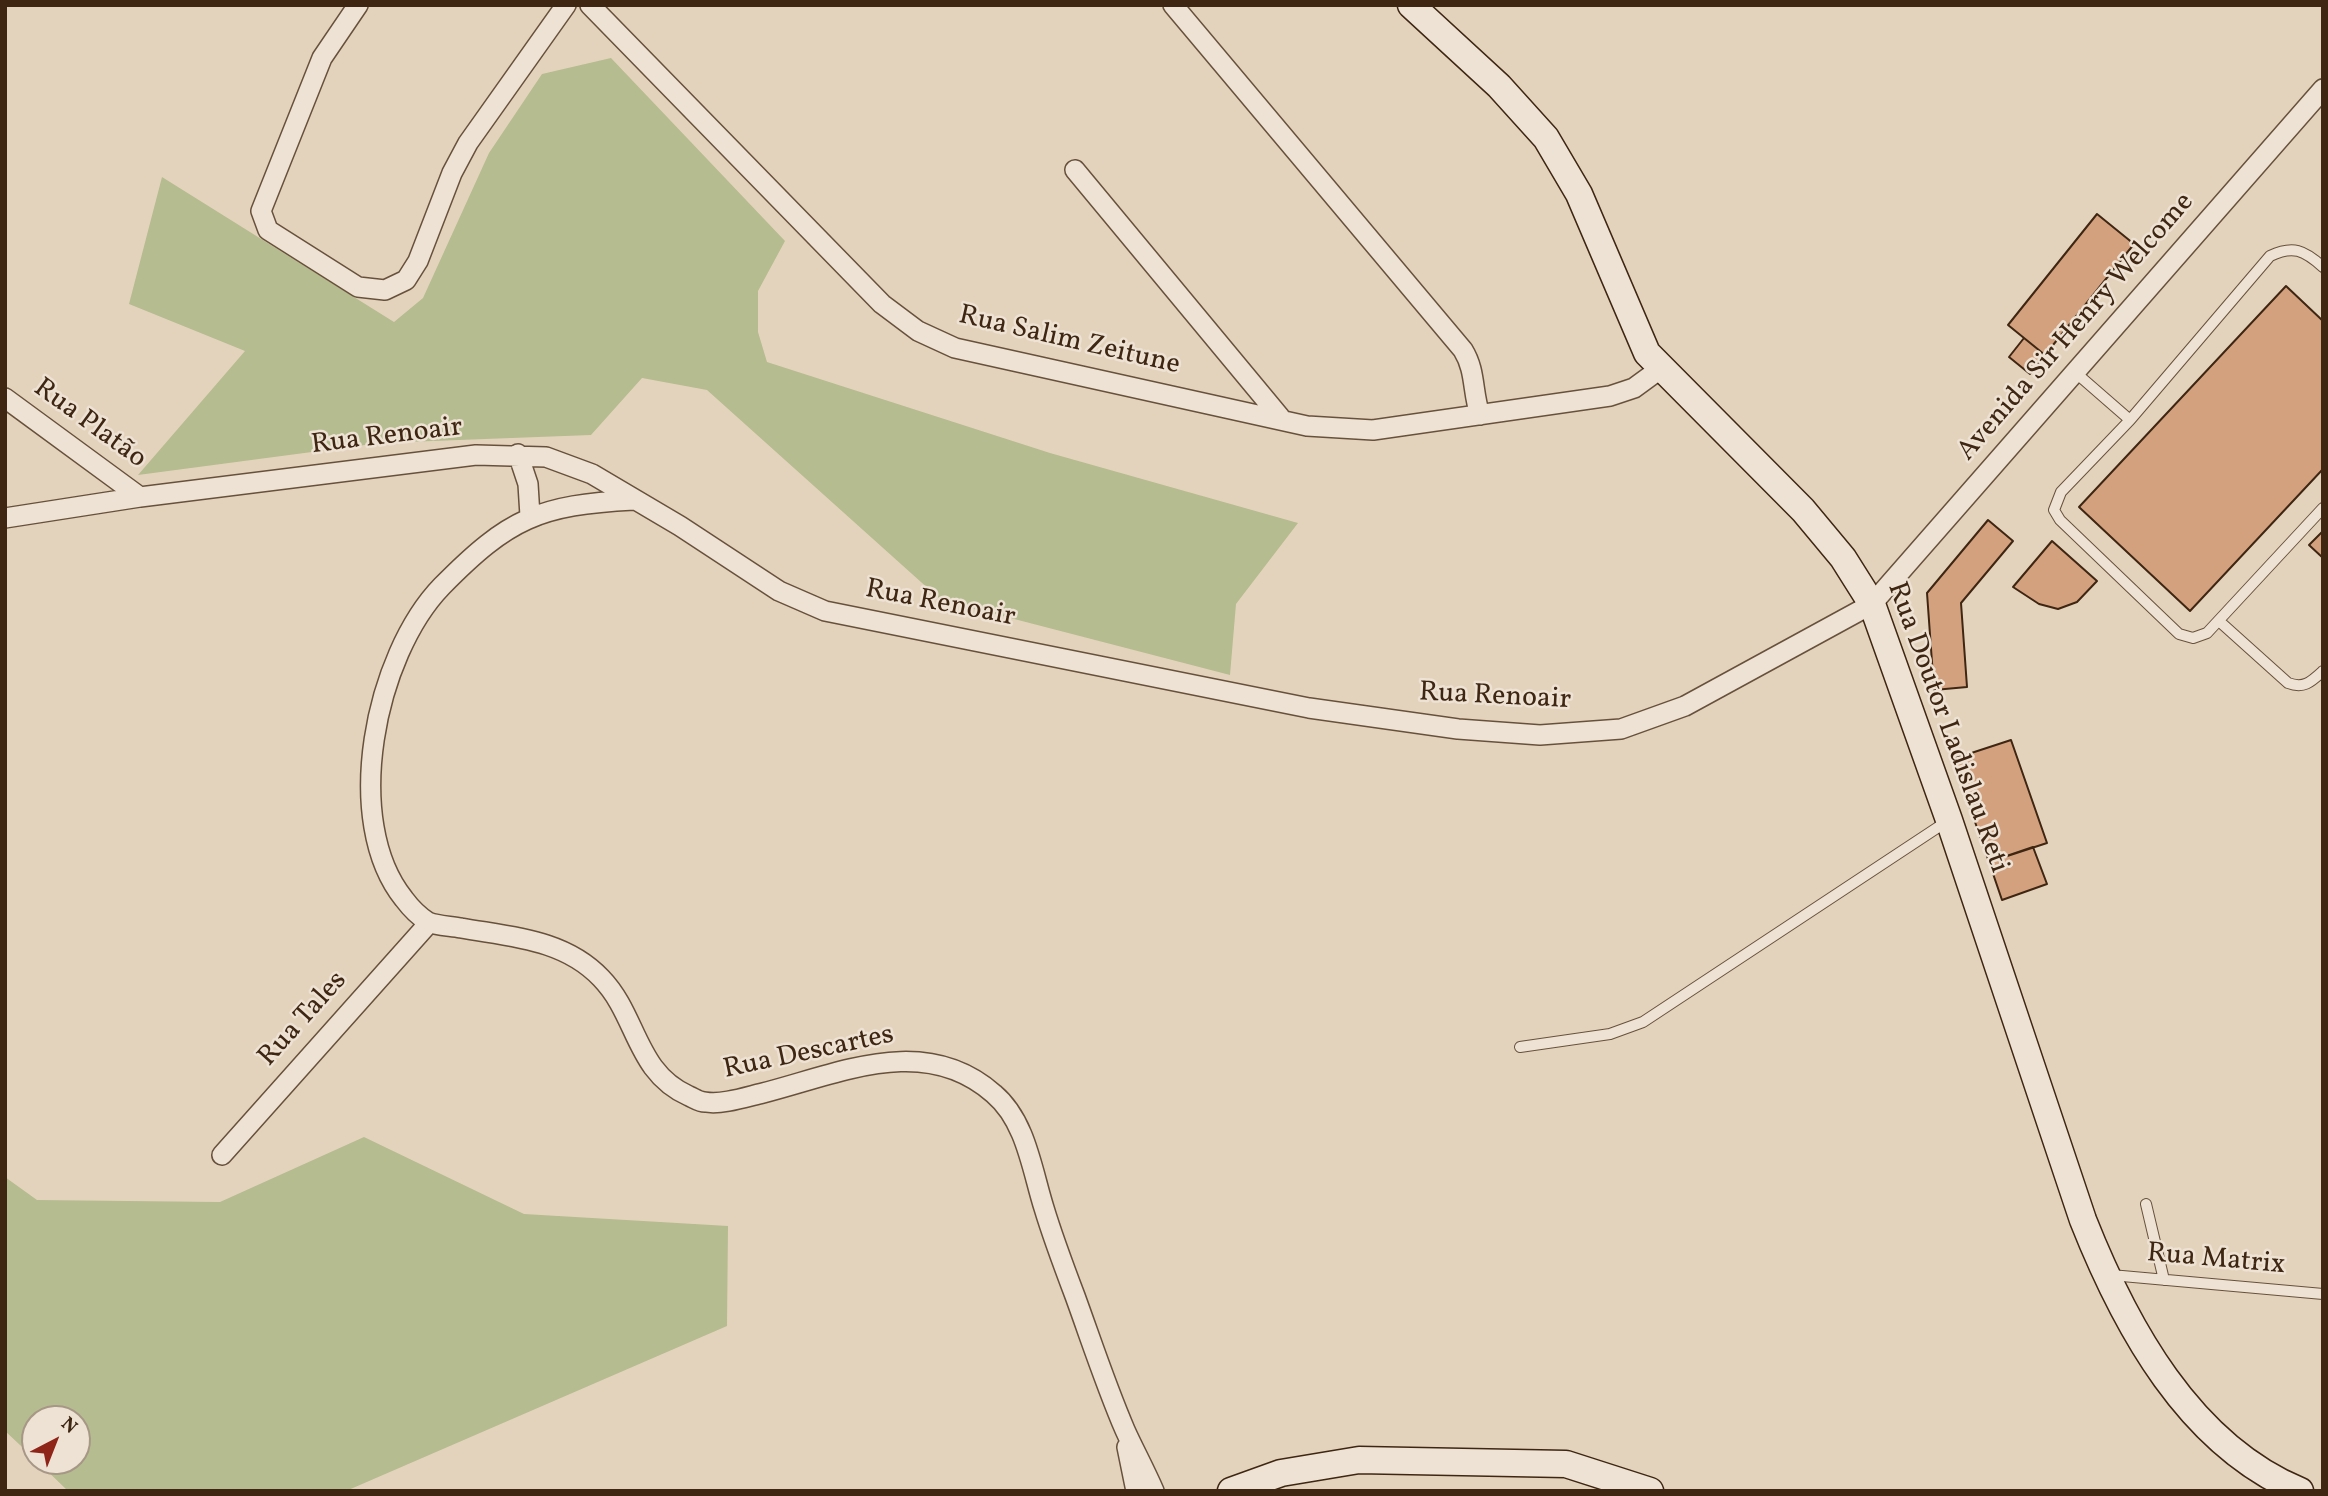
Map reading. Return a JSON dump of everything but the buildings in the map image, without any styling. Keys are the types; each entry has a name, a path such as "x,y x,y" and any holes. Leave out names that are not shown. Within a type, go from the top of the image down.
{"street":[{"path":"358,5 322,58 261,205 261,218 268,230 358,287 386,290 406,280 418,261 452,173 468,143 566,5"},
{"name":"Rua Salim Zeitune","path":"590,5 882,304 918,331 955,348 1280,417 1307,426 1353,430 1610,396 1634,388 1660,369"},
{"path":"1172,5 1463,350 1473,366 1474,395 1480,415"},
{"name":"Rua Doutor Ladislau Reti","path":"1411,5 1499,86 1546,138 1579,194 1637,335 1660,369 1721,425 1803,510 1843,558 1872,604 1949,820 2083,1220 2105,1274 2139,1339 2206,1425 2270,1478 2300,1491"},
{"name":"Avenida Sir Henry Welcome","path":"1872,604 2323,89"},
{"path":"1075,170 1280,417"},
{"name":"Rua Platão","path":"5,398 140,497"},
{"path":"518,454 528,484 530,516"},
{"name":"Rua Renoair","path":"5,518 140,497 476,455 518,454 546,457 592,474 680,526 779,591 825,611 1309,708 1458,729 1540,735 1621,729 1685,706 1872,604"},
{"path":"429,923 409,905 392,884 380,858 373,829 371,775 381,710 387,683 411,631 436,593 468,560 530,516 577,503 634,500"},
{"name":"Rua Tales","path":"222,1155 429,923"},
{"name":"Rua Descartes","path":"429,923 527,938 566,950 601,978 626,1014 642,1055 670,1087 704,1102 741,1098 898,1059 934,1063 966,1073 998,1097 1021,1130 1045,1212 1125,1429 1154,1491"},
{"name":"Rua Descartes","path":"1125,1429 1136,1491"},
{"path":"1231,1491 1281,1473 1359,1460 1566,1464 1630,1482 1650,1491"}],"lane":[{"path":"2323,267 2299,249 2284,249 2270,257 2130,420 2061,492 2054,510 2060,520 2179,634 2193,638 2207,633 2323,508"},
{"path":"2076,373 2130,420"},
{"path":"2219,621 2288,683 2298,687 2306,685 2323,671"},
{"path":"1520,1047 1610,1034 1643,1022 1949,820"},
{"path":"2146,1204 2164,1280"},
{"name":"Rua Matrix","path":"2105,1274 2323,1294"}],"green space":[{"path":"611,58 785,241 758,291 758,332 767,362 1050,453 1298,523 1236,604 1230,675 941,600 707,390 642,378 591,435 380,443 138,475 245,351 129,304 162,177 394,322 423,298 489,153 542,74"},
{"path":"364,1137 524,1214 728,1226 727,1326 346,1491 68,1491 51,1475 91,1475 91,1405 21,1405 21,1446 5,1431 5,1177 37,1200 220,1202"}]}
